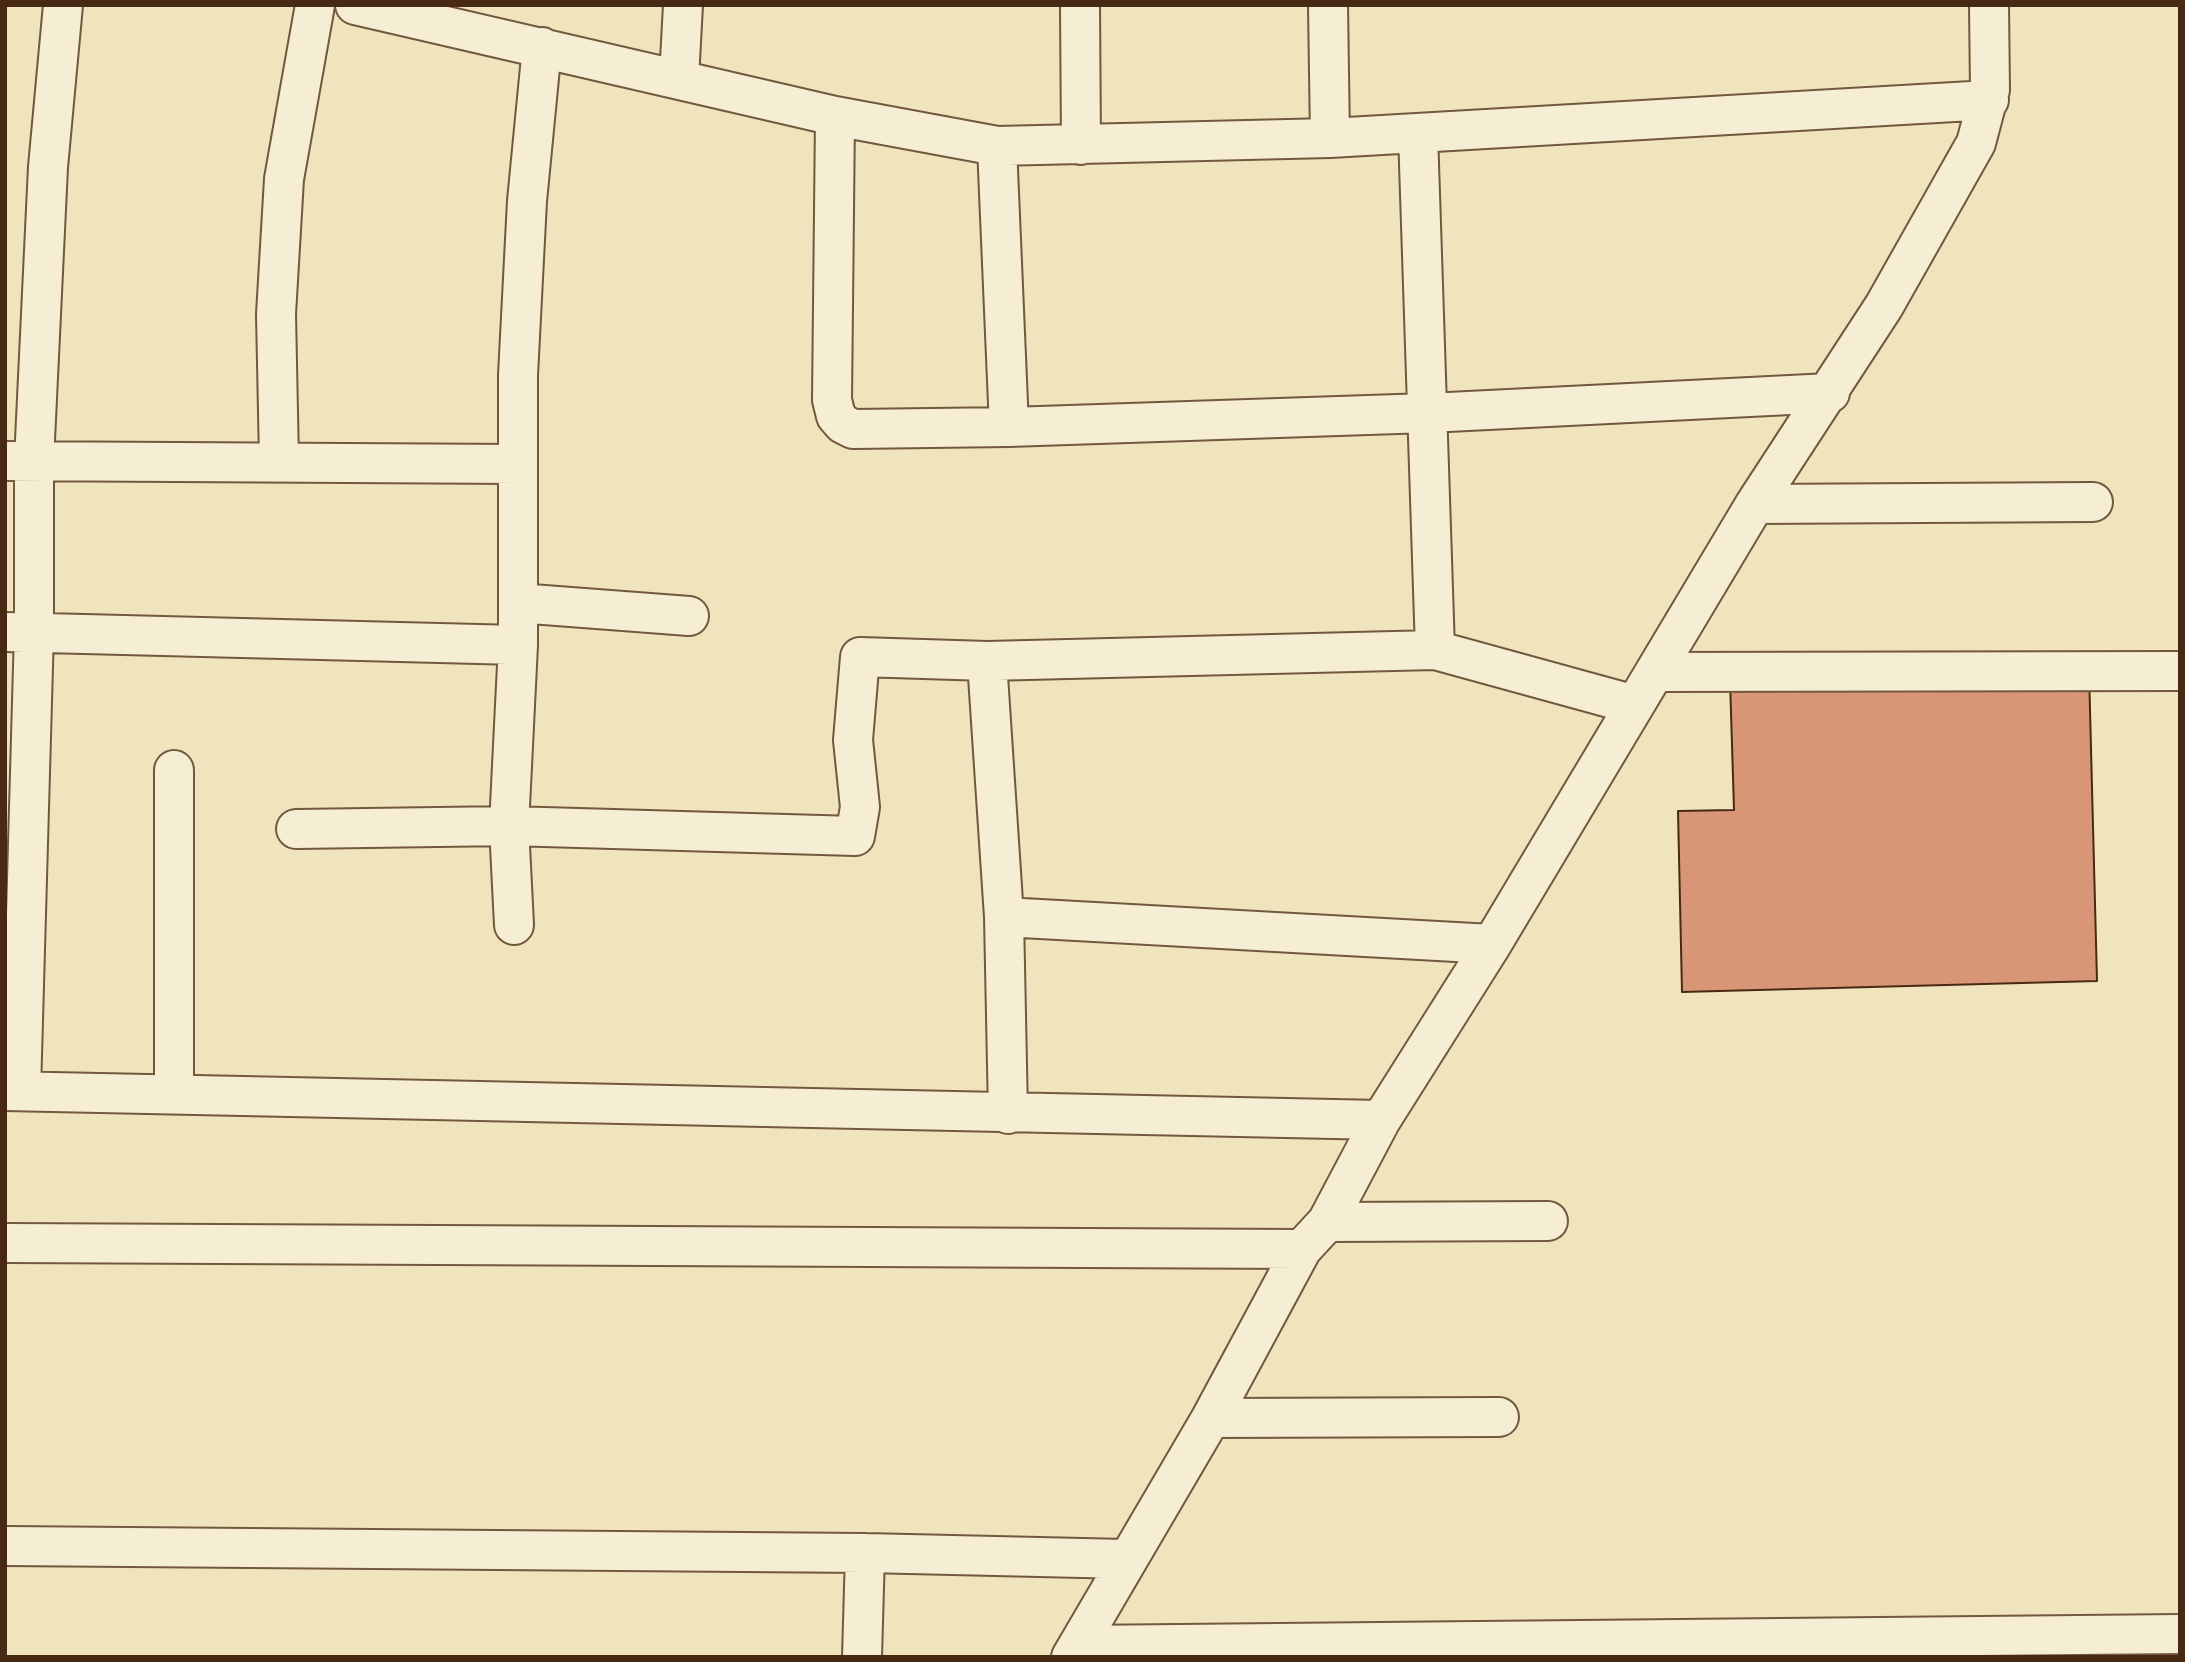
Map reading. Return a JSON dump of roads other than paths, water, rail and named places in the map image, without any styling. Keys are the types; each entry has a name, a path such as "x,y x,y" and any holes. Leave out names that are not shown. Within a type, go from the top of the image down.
{"street":[{"path":"63,5 20,461 13,1091 1381,1120"},
{"path":"279,461 276,314 284,179 315,5"},
{"path":"355,5 443,15 542,47 835,116 997,146 1330,138 1989,100"},
{"path":"679,79 683,5"},
{"path":"1080,5 1081,145"},
{"path":"1328,5 1330,138"},
{"path":"1989,5 1989,100 1976,143 1884,306 1830,393 1755,504 1492,944 1381,1120 1075,1651 1400,1649 2180,1634"},
{"path":"514,925 509,826 518,645 517,375 527,201 542,47"},
{"path":"835,116 832,400 836,416 843,424 867,430 1429,414 1830,393"},
{"path":"1418,133 1435,650"},
{"path":"997,146 1009,427"},
{"path":"20,461 517,464"},
{"path":"1755,504 2093,502"},
{"path":"518,603 689,616"},
{"path":"20,632 518,645"},
{"path":"296,829 509,826 855,836 860,807 853,740 860,657 987,661 1435,650 1635,705"},
{"path":"987,661 1004,917 1008,1114"},
{"path":"1655,672 2180,671"},
{"path":"174,770 174,1093"},
{"path":"1004,917 1492,944"},
{"path":"5,1243 1315,1236 1548,1221"},
{"path":"1210,1418 1499,1417"},
{"path":"5,1546 865,1553 1126,1559"},
{"path":"862,1657 865,1553"}]}
